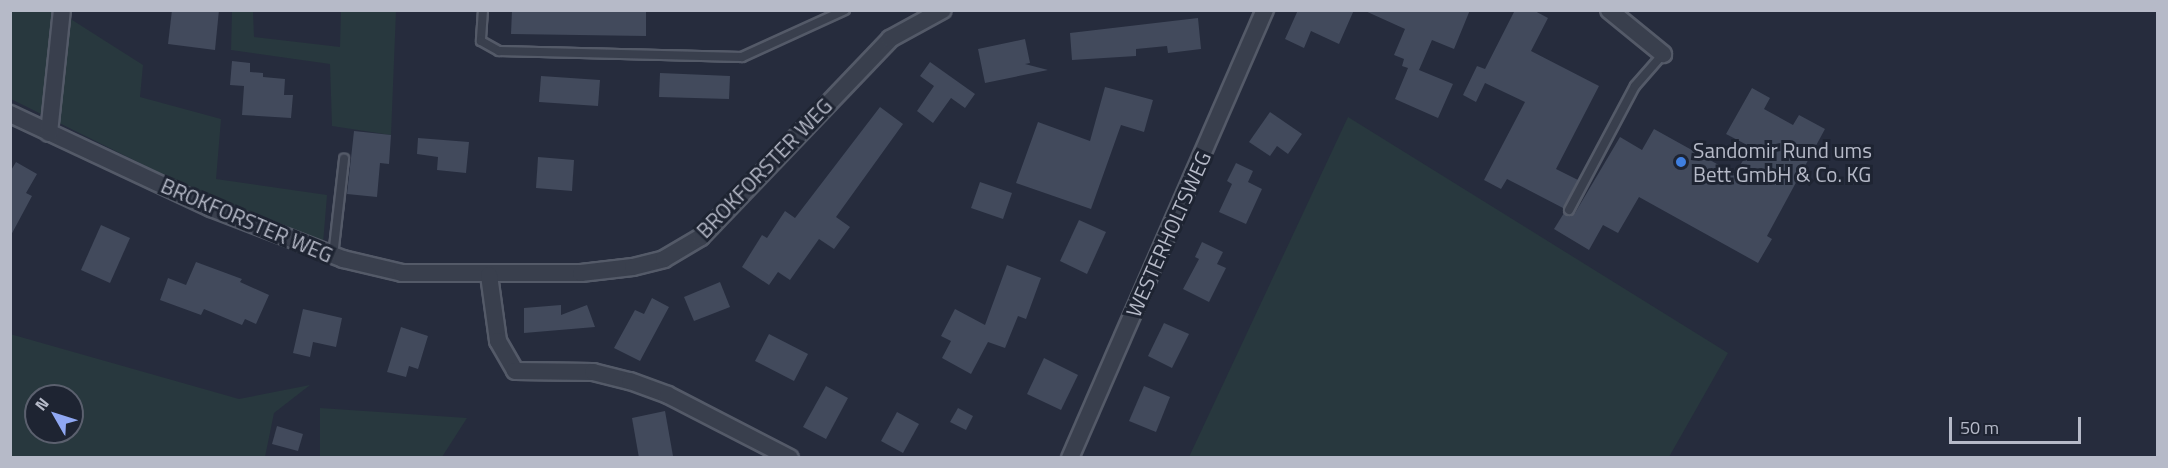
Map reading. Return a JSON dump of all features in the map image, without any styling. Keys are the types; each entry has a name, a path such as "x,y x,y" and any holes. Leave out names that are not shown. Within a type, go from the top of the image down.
{"street":[{"path":"49,133 62,10"},
{"name":"BROKFORSTER WEG","path":"10,114 211,208 333,256 402,273 489,275 633,267 664,260 686,248 728,213 890,39 943,10"},
{"name":"WESTERHOLTSWEG","path":"1070,458 1265,10"},
{"path":"1609,10 1663,54"},
{"path":"489,275 498,341 515,371 593,372 630,381 668,395 790,458"}],"lane":[{"path":"483,10 481,41 499,51 741,57 845,10"},
{"path":"1569,210 1635,86 1663,54"},
{"path":"333,256 344,159"}],"shaded area":[{"path":"10,11 58,11 143,65 140,97 221,119 216,179 327,195 323,243 206,196 11,99"},
{"path":"232,11 253,11 254,37 340,47 341,11 396,11 391,135 332,126 330,64 231,50"},
{"path":"1348,117 1728,353 1669,457 1189,457"},
{"path":"10,334 239,399 310,385 274,413 265,457 11,457"},
{"path":"320,408 467,418 442,457 320,457"}],"building":[{"path":"172,10 219,10 215,50 168,44"},
{"path":"512,10 646,10 646,36 511,34"},
{"path":"1298,10 1354,10 1339,44 1311,31 1304,48 1285,39"},
{"path":"1363,10 1470,10 1454,49 1432,40 1419,70 1453,84 1438,118 1395,99 1408,68 1402,66 1404,59 1394,55 1405,29"},
{"path":"1515,10 1533,10 1548,18 1531,51 1599,86 1556,169 1578,180 1563,208 1507,179 1501,189 1484,180 1525,102 1485,83 1476,102 1463,95 1477,66 1485,69"},
{"path":"1198,18 1201,49 1168,53 1167,46 1136,49 1136,56 1072,60 1070,33"},
{"path":"1025,39 1030,63 1025,64 1048,70 985,83 978,49"},
{"path":"232,61 250,63 250,72 263,73 263,77 285,79 284,95 293,95 291,118 242,115 244,86 230,85"},
{"path":"930,62 975,94 965,108 951,98 933,123 917,111 934,86 920,76"},
{"path":"660,73 730,76 729,99 659,97"},
{"path":"541,76 600,80 598,106 539,102"},
{"path":"1105,87 1153,100 1144,132 1121,125 1091,209 1016,183 1038,122 1090,141"},
{"path":"1752,88 1770,98 1764,109 1793,125 1799,115 1825,129 1767,236 1772,239 1758,263 1639,197 1618,233 1603,225 1589,250 1554,229 1564,213 1569,216 1575,213 1620,137 1642,150 1654,129 1735,174 1751,147 1726,134"},
{"path":"880,107 903,124 836,217 850,227 834,249 819,239 790,280 778,272 769,285 742,267 762,235 767,238 785,211 795,218"},
{"path":"1270,112 1302,134 1288,154 1277,146 1270,156 1249,142"},
{"path":"354,131 391,135 389,164 380,163 377,197 347,194"},
{"path":"418,138 469,142 466,173 437,170 438,157 417,154"},
{"path":"538,157 574,160 572,191 536,188"},
{"path":"16,162 37,174 26,193 32,196 10,237 10,172"},
{"path":"1236,163 1253,171 1248,182 1262,189 1246,224 1219,212 1232,184 1227,181"},
{"path":"980,182 1012,193 1003,219 971,208"},
{"path":"1079,220 1106,232 1087,274 1060,261"},
{"path":"101,225 130,238 110,283 81,270"},
{"path":"1202,242 1223,252 1217,264 1226,268 1209,302 1183,289 1199,259 1195,257"},
{"path":"196,262 242,279 240,282 269,295 256,324 245,319 242,325 204,309 201,315 160,300 168,278 186,285"},
{"path":"1007,265 1041,278 1026,319 1018,316 1005,348 988,342 971,374 942,358 951,341 941,336 955,309 985,325"},
{"path":"720,282 730,307 694,321 684,297"},
{"path":"652,298 669,307 640,361 614,348 635,310 644,314"},
{"path":"561,305 561,315 587,305 595,327 524,333 524,308"},
{"path":"303,309 342,318 336,347 313,342 310,357 293,353"},
{"path":"1164,323 1189,334 1172,368 1148,356"},
{"path":"401,327 428,336 418,369 409,366 406,377 387,372"},
{"path":"769,334 808,354 794,381 755,361"},
{"path":"1044,358 1078,375 1061,410 1027,394"},
{"path":"826,386 848,398 826,439 803,427"},
{"path":"1144,386 1170,397 1156,432 1129,421"},
{"path":"958,408 973,416 966,430 950,422"},
{"path":"665,411 673,456 639,458 632,418"},
{"path":"897,412 919,424 903,453 881,441"},
{"path":"277,426 303,434 298,451 272,444"}],"place":[{"name":"Sandomir Rund ums Bett GmbH & Co. KG","path":"1681,162"}]}
